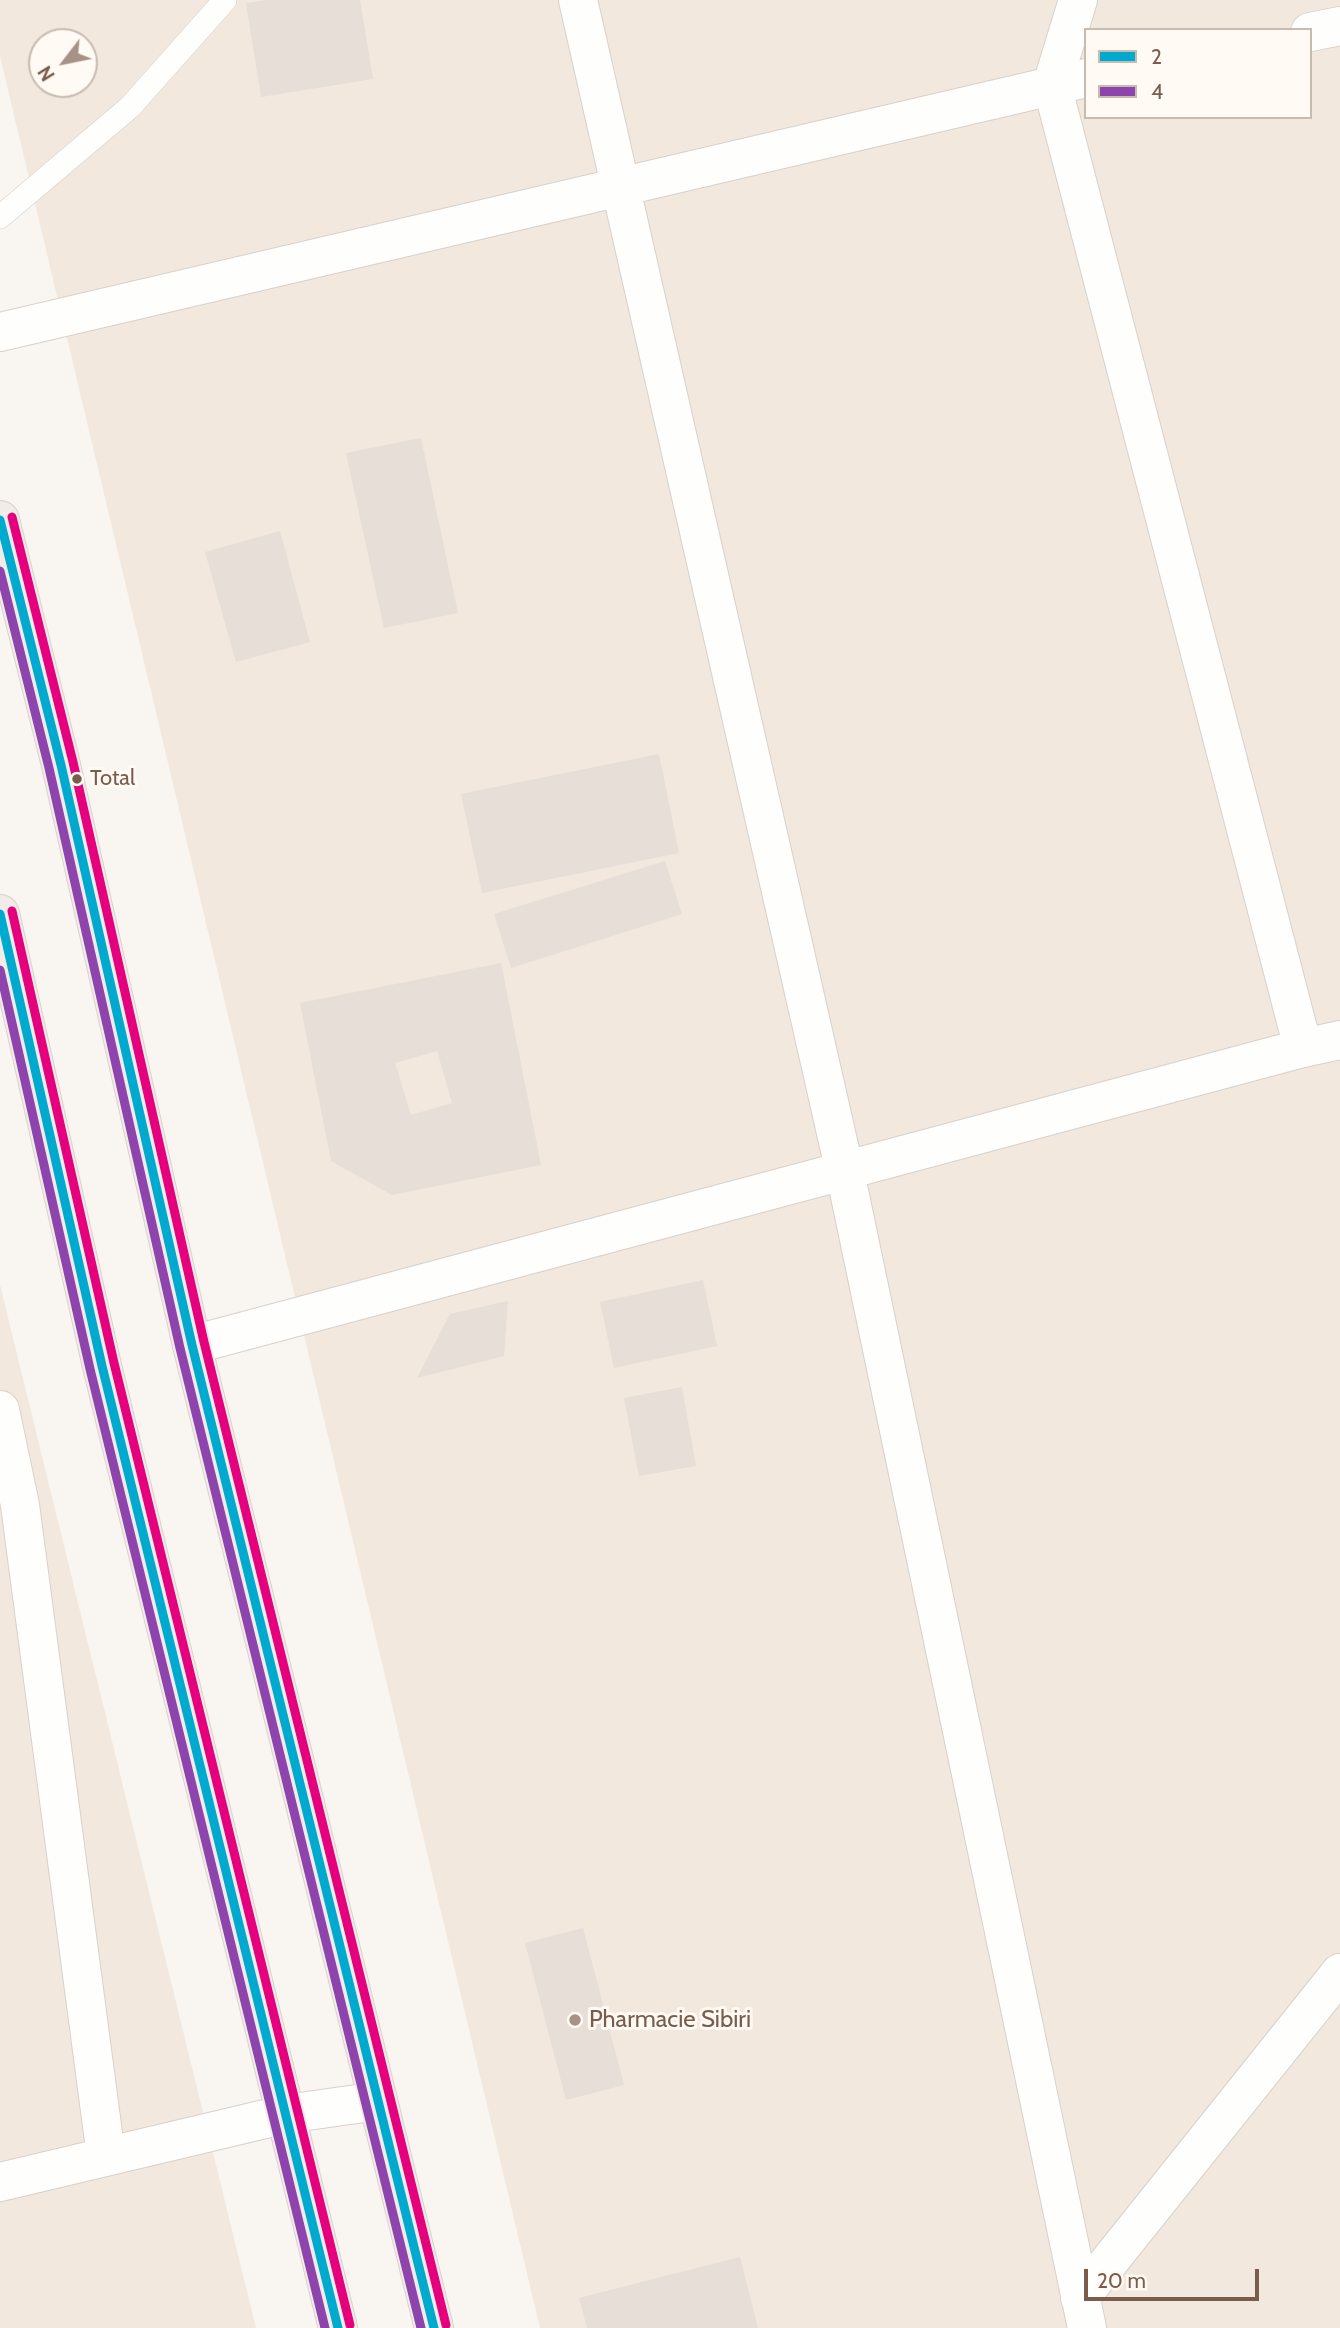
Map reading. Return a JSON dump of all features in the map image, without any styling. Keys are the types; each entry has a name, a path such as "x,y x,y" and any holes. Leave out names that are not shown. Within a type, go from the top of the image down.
{"highway":[{"path":"0,520 61,765 192,1345 435,2328"},
{"path":"0,914 105,1379 338,2328"}],"street":[{"path":"578,0 845,1172 1083,2313"},
{"path":"1078,0 1069,81 1303,1048"},
{"path":"1312,32 1340,26"},
{"path":"0,332 1069,81"},
{"path":"192,1345 1340,1040"},
{"path":"0,1410 27,1557 106,2156"},
{"path":"1083,2313 1340,1973"},
{"path":"0,2182 286,2114 379,2101"}],"lane":[{"path":"0,218 130,107 225,0"}],"shaded area":[{"path":"0,0 1340,0 1340,2328 540,2328 0,56"},
{"path":"0,1285 256,2328 0,2328"}],"building":[{"path":"267,0 360,0 373,79 261,97 246,3"},
{"path":"421,438 458,613 384,628 346,453"},
{"path":"280,531 310,642 236,662 205,552"},
{"path":"659,754 679,853 482,893 461,794"},
{"path":"665,861 682,914 511,968 494,914"},
{"path":"501,963 541,1165 392,1195 331,1161 300,1003","holes":["437,1051 452,1103 411,1115 395,1063"]},
{"path":"703,1280 717,1346 614,1368 600,1302"},
{"path":"508,1301 504,1356 417,1378 450,1314"},
{"path":"682,1387 696,1466 639,1476 624,1398"},
{"path":"583,1928 624,2085 566,2100 525,1943"},
{"path":"740,2257 758,2328 587,2328 579,2298"}],"transit line":[{"path":"12,517 73,762 204,1342 446,2325"},
{"name":"2","path":"0,520 61,765 192,1345 434,2328"},
{"name":"4","path":"0,571 49,768 180,1348 421,2328"},
{"path":"12,911 114,1363 350,2325"},
{"name":"2","path":"0,914 102,1366 338,2328"},
{"name":"4","path":"0,970 90,1369 325,2328"}],"place":[{"name":"Total","path":"77,779"},
{"name":"Pharmacie Sibiri","path":"575,2020"}]}
